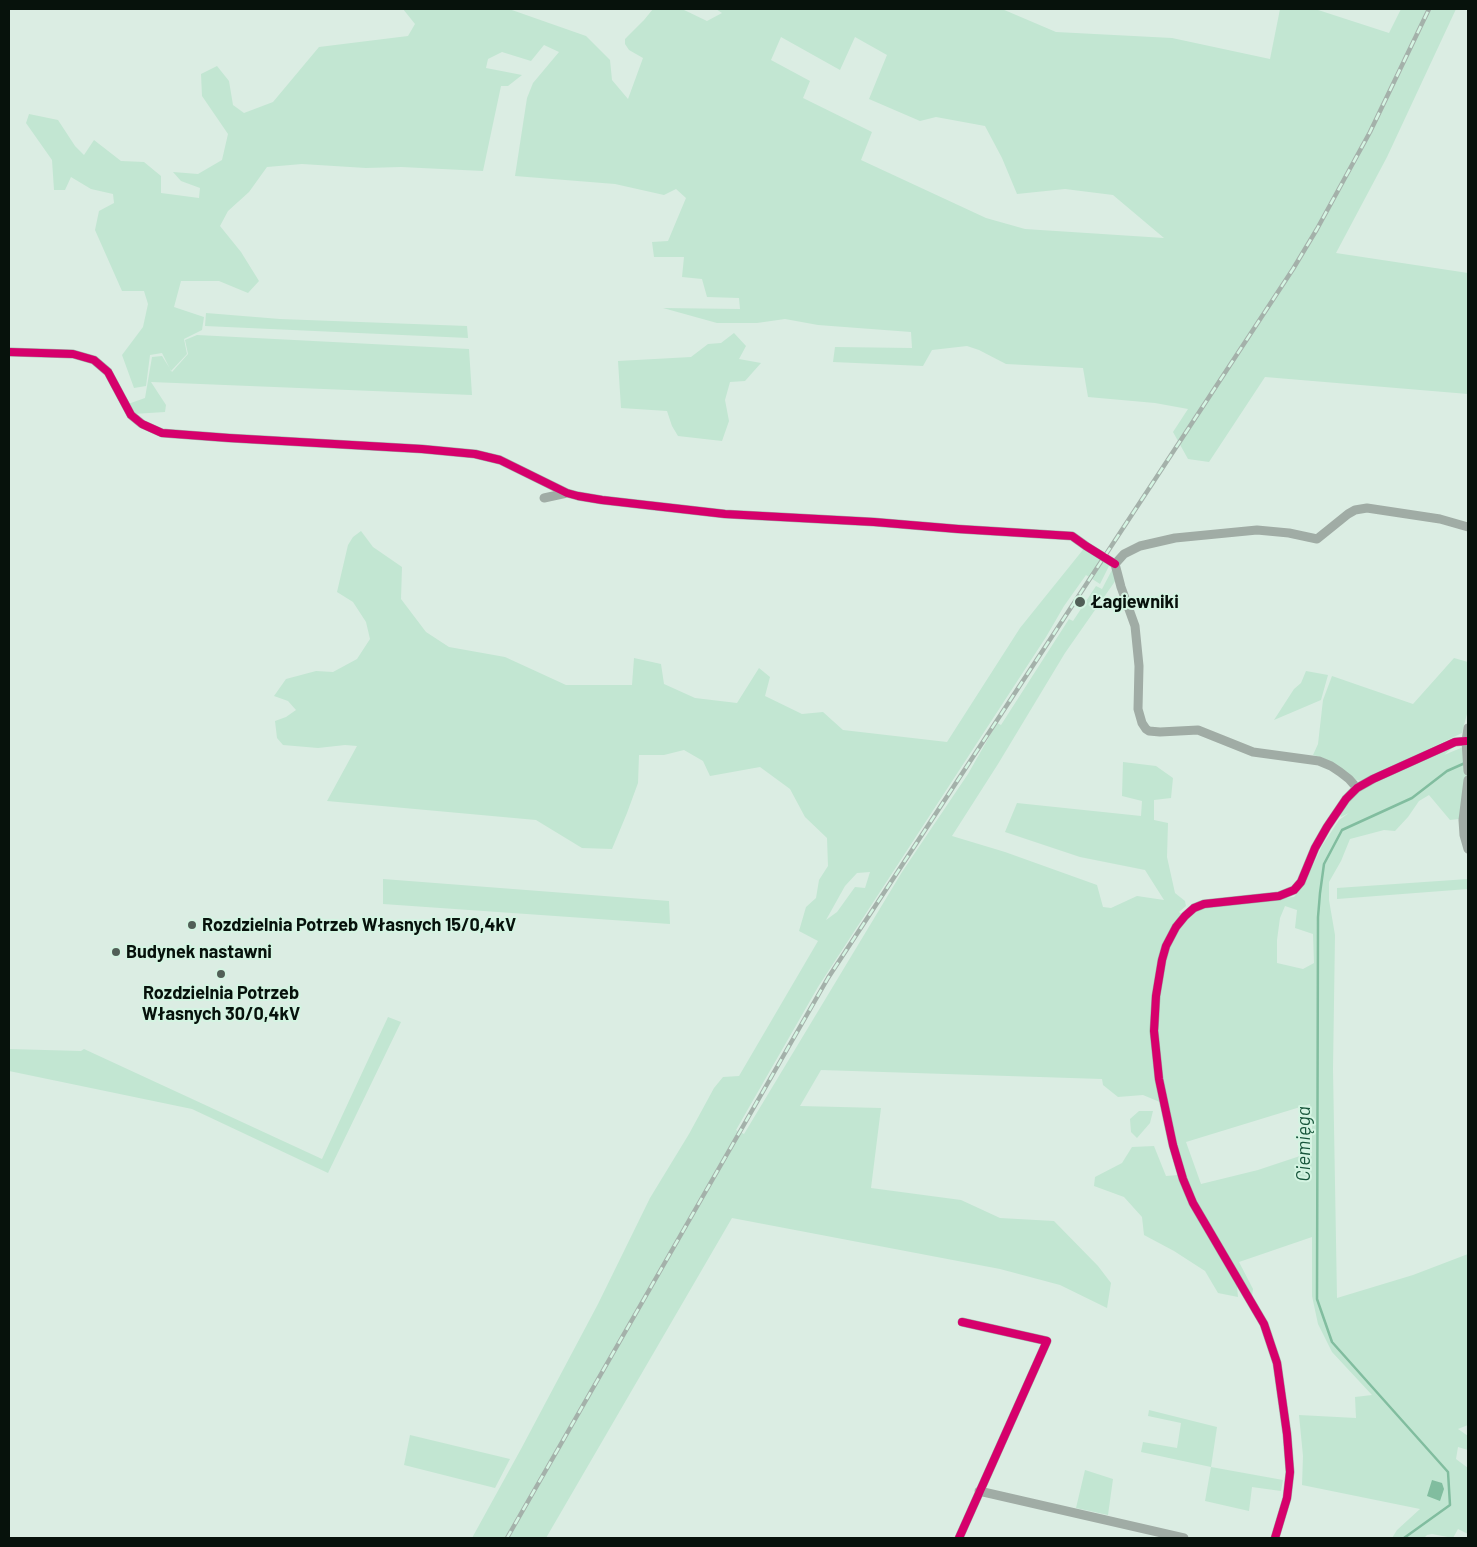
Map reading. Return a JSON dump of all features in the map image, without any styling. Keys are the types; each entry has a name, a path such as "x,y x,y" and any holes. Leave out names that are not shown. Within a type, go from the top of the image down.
{"street":[{"path":"9,352 73,354 94,360 108,372 131,415 142,424 162,433 422,449 481,455 500,460 568,493 602,500 737,516 874,522 1072,536 1116,564 1123,595 1136,626 1139,666 1138,709 1146,729 1160,732 1198,730 1260,753 1319,761 1340,772 1358,788"},
{"path":"544,498 568,493"},
{"path":"1116,564 1124,554 1140,546 1175,538 1257,530 1289,533 1316,539 1348,514 1355,510 1367,508 1420,516 1468,527"},
{"path":"1468,728 1466,742 1468,771"},
{"path":"1275,1538 1287,1498 1290,1472 1287,1434 1277,1363 1264,1324 1200,1215 1188,1191 1178,1161 1167,1121 1159,1079 1154,1031 1160,967 1171,935 1185,916 1194,908 1204,904 1279,896 1289,893 1301,882 1315,848 1332,820 1346,799 1358,788 1373,779 1455,742 1466,742"},
{"path":"1468,780 1463,820 1468,850"},
{"path":"959,1538 1047,1341 962,1322"},
{"path":"980,1491 1184,1538"}],"shaded area":[{"path":"403,9 509,9 586,36 610,60 612,80 628,99 643,58 629,50 625,44 625,39 653,9 682,9 707,21 722,13 716,9 1002,9 1056,32 1172,38 1270,59 1280,9 1315,9 1389,33 1401,9 1456,9 1387,157 1336,253 1468,273 1468,394 1265,377 1209,462 1188,459 1173,432 1188,409 1155,403 1088,397 1083,368 1006,364 967,346 932,350 923,366 833,362 835,347 912,348 911,332 818,325 785,319 757,323 717,323 663,308 740,309 739,298 707,297 702,279 682,277 684,257 654,257 652,242 668,241 686,198 676,189 664,195 615,184 515,176 527,98 533,83 559,52 544,45 531,61 502,52 488,59 486,68 522,75 508,86 501,86 483,171 401,167 366,168 302,164 267,167 249,192 228,211 220,226 241,252 259,281 248,293 219,281 181,281 174,307 204,317 202,330 184,339 187,354 171,371 162,353 150,355 146,386 134,388 122,355 143,327 148,304 144,291 122,291 95,230 99,211 114,203 113,194 91,189 71,177 65,190 54,190 52,160 26,123 29,114 58,120 75,146 84,155 94,140 121,161 144,162 161,176 161,193 199,198 200,188 181,181 173,172 198,174 222,160 228,134 202,96 201,74 217,66 229,81 233,105 244,113 273,102 319,47 408,36 415,24","holes":["781,37 840,70 855,37 887,55 869,99 920,121 936,117 985,126 1002,158 1017,194 1065,189 1113,195 1164,238 1025,229 986,218 861,160 872,132 803,98 810,81 771,60"]},
{"path":"206,313 280,319 467,326 468,338 205,326"},
{"path":"734,333 746,346 739,359 761,363 745,381 730,382 725,400 729,421 722,441 678,436 667,411 621,408 618,361 691,357 708,344 721,343"},
{"path":"197,335 469,349 472,395 151,382 166,405 165,412 133,414 128,404 145,398 152,357 162,356 172,372 188,354 185,340"},
{"path":"361,531 373,547 402,567 401,599 426,632 449,647 505,657 566,685 632,685 634,658 661,664 664,684 695,698 737,703 759,668 770,677 765,696 802,714 823,712 843,730 947,742 1020,628 1086,546 1115,564 1118,577 1065,653 952,836 1005,852 1097,885 1103,907 1111,908 1137,896 1164,900 1145,870 1080,857 1005,832 1017,803 1141,816 1142,801 1122,796 1123,762 1156,766 1173,778 1171,798 1154,800 1154,820 1168,823 1167,857 1175,893 1185,901 1186,906 1179,912 1186,918 1195,909 1215,905 1294,897 1304,885 1322,846 1339,820 1349,813 1341,817 1340,814 1352,797 1361,789 1457,744 1444,755 1468,745 1468,818 1450,820 1429,795 1419,801 1395,831 1384,830 1350,839 1341,861 1329,882 1329,900 1335,935 1333,1069 1337,1298 1413,1275 1468,1254 1468,1425 1458,1429 1468,1436 1468,1450 1458,1447 1456,1459 1468,1468 1468,1534 1458,1529 1453,1538 1432,1534 1424,1538 1392,1538 1397,1530 1420,1509 1302,1485 1303,1456 1299,1415 1356,1418 1355,1397 1372,1395 1332,1352 1318,1324 1312,1296 1312,1237 1239,1262 1253,1289 1252,1296 1205,1219 1185,1174 1167,1105 1143,1095 1118,1097 1103,1085 1102,1079 821,1070 800,1106 881,1108 871,1188 961,1200 1000,1218 1054,1221 1098,1266 1111,1283 1107,1308 1060,1285 1000,1269 732,1218 546,1538 472,1538 598,1304 650,1198 689,1134 714,1088 723,1077 739,1076 818,941 799,931 806,907 816,898 819,880 828,866 827,838 805,817 790,789 760,767 710,776 703,761 684,750 664,755 639,755 638,783 612,849 582,848 536,820 327,801 357,746 345,745 318,748 283,745 277,738 275,721 286,717 296,710 288,701 274,696 286,679 316,671 333,672 357,659 370,639 366,622 353,602 337,592 348,545 353,537","holes":["1109,566 1113,568 1102,589 1096,586 1073,621 1069,619 1001,725 997,723 968,774 902,872 744,1134 736,1130 818,987 1046,637 1064,606 1086,575 1100,584","870,872 865,888 855,887 837,912 826,920 845,886 857,873","1285,906 1297,910 1295,928 1313,934 1314,963 1303,969 1277,963 1277,940 1280,918","1310,1104 1312,1152 1258,1170 1201,1184 1186,1142"]},
{"path":"1454,658 1468,662 1468,710 1462,733 1362,781 1356,780 1323,758 1313,755 1318,744 1323,700 1332,676 1413,704"},
{"path":"1306,671 1328,675 1321,700 1274,720 1294,689 1301,683"},
{"path":"383,879 669,901 670,924 383,904"},
{"path":"1468,879 1468,889 1337,899 1337,888"},
{"path":"388,1017 401,1022 328,1173 192,1109 9,1071 9,1049 81,1051 84,1049 322,1159"},
{"path":"1139,1111 1153,1111 1150,1123 1137,1138 1131,1132 1130,1119"},
{"path":"1154,1146 1166,1176 1179,1175 1191,1206 1237,1286 1238,1297 1218,1293 1205,1271 1144,1235 1142,1217 1124,1197 1094,1186 1095,1177 1122,1163 1132,1147"},
{"path":"1149,1410 1217,1427 1211,1467 1141,1452 1143,1442 1177,1448 1181,1423 1148,1416"},
{"path":"410,1435 510,1459 495,1488 404,1465"},
{"path":"1211,1467 1283,1480 1281,1491 1252,1487 1249,1511 1205,1501"},
{"path":"1085,1470 1113,1479 1108,1515 1076,1508"},
{"path":"1432,1480 1442,1483 1444,1489 1440,1501 1427,1496"}],"waterway":[{"name":"Ciemięga","path":"1404,1538 1450,1505 1448,1472 1332,1342 1317,1299 1318,917 1324,864 1342,830 1412,798 1447,771 1465,763"}],"railway":[{"path":"507,1538 828,978 1293,269 1370,132 1429,9"}],"cycle path":[{"path":"9,352 73,354 94,360 108,372 131,415 142,424 162,433 475,454 500,460 567,493 578,496 725,514 1072,536 1115,564"},
{"path":"1275,1538 1287,1498 1290,1472 1287,1434 1277,1363 1264,1324 1193,1203 1183,1179 1173,1145 1159,1079 1154,1031 1156,996 1162,960 1166,946 1176,927 1194,908 1204,904 1279,896 1294,890 1301,882 1315,848 1327,827 1346,799 1357,788 1455,742 1466,741"},
{"path":"959,1538 1047,1341 962,1322"}],"place":[{"name":"Łagiewniki","path":"1080,602"},
{"name":"Rozdzielnia Potrzeb Własnych 15/0,4kV","path":"192,925"},
{"name":"Budynek nastawni","path":"116,952"},
{"name":"Rozdzielnia Potrzeb Własnych 30/0,4kV","path":"221,974"}]}
